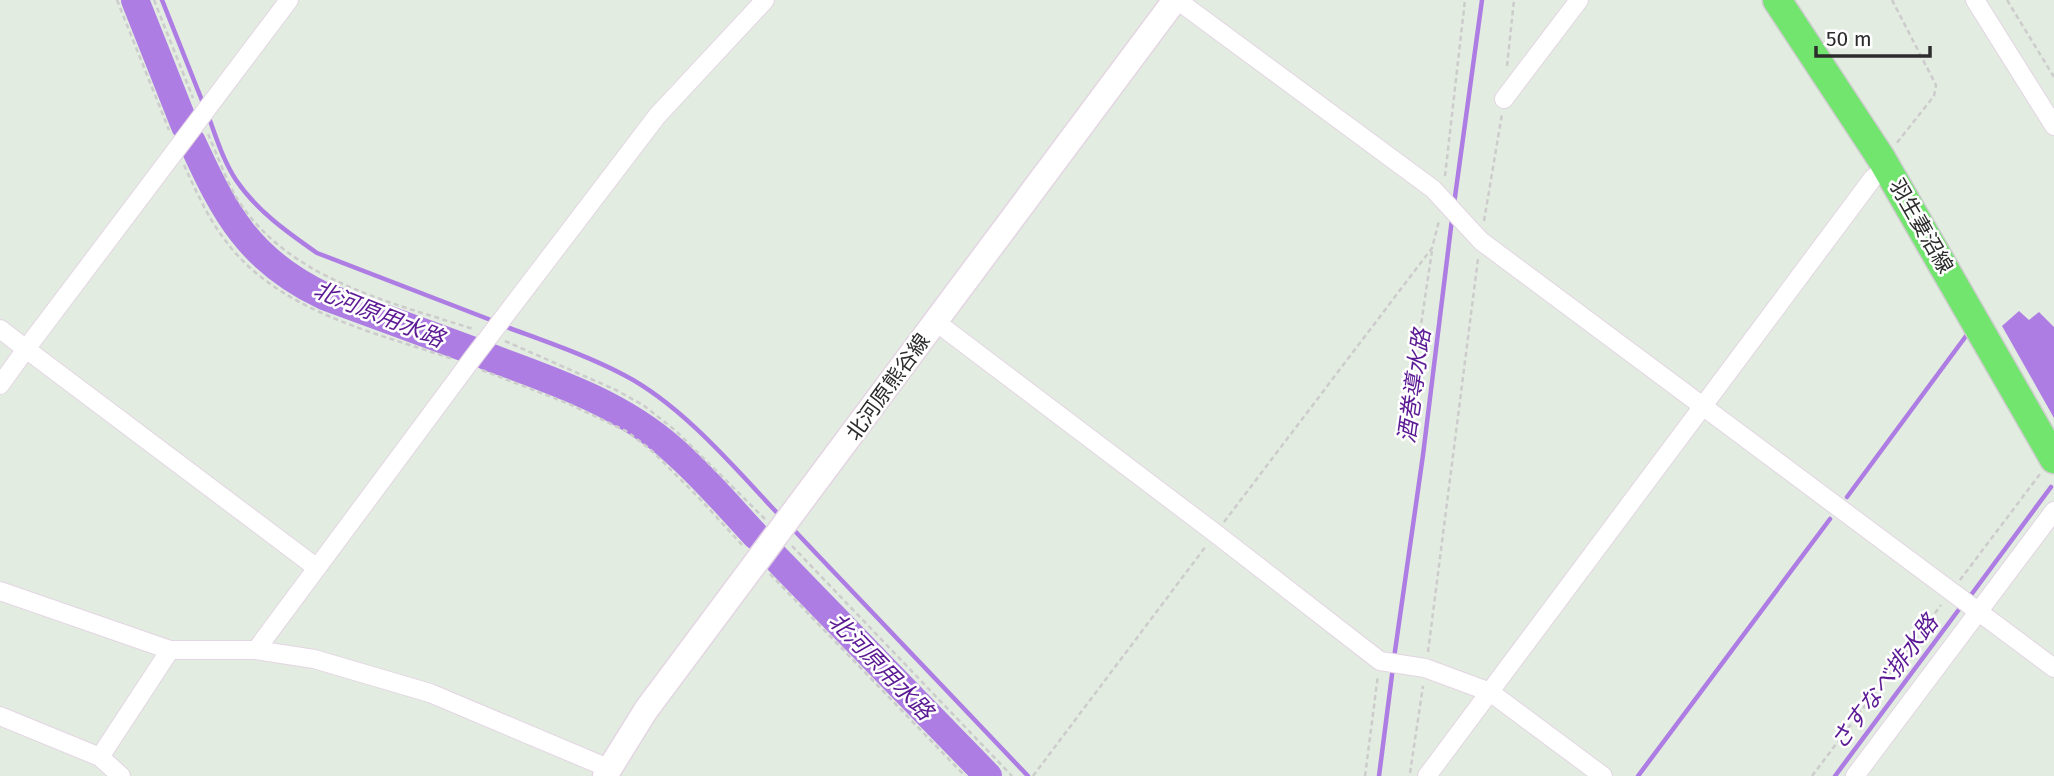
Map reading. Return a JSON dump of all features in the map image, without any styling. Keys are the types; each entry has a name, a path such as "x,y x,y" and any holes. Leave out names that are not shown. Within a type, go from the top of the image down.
{"main road":[{"name":"北河原熊谷線","path":"607,772 646,710 1176,0"},
{"name":"羽生妻沼線","path":"1777,0 1884,162 2053,458"}],"street":[{"path":"0,385 289,0"},
{"path":"256,650 657,116 765,0"},
{"path":"1176,0 1433,189 1481,241 2054,668"},
{"path":"1504,99 1579,0"},
{"path":"1975,0 2054,126"},
{"path":"1427,776 1884,162"},
{"path":"936,322 1216,533 1380,661 1426,668 1490,692 1603,776"},
{"path":"0,329 317,568"},
{"path":"1855,776 2054,511"},
{"path":"0,591 170,650 256,650 314,659 430,693 607,772"},
{"path":"100,757 170,650"},
{"path":"0,716 100,757 121,776"}],"path":[{"path":"117,0 176,149 197,192 225,240 254,271 272,286 313,309 344,322 470,362 626,431 650,449 965,776"},
{"path":"154,0 235,195 255,223 276,244 328,278 489,337 616,390 643,405 676,431 780,533 1012,776"},
{"path":"1415,365 1432,248 1445,201 1465,0"},
{"path":"1409,776 1426,668 1481,241 1504,99 1514,0"},
{"path":"1884,162 1934,96 1936,85 1892,0"},
{"path":"2007,0 2054,77"},
{"path":"1033,776 1432,248"},
{"path":"1812,776 1954,595 2053,458"},
{"path":"1365,776 1380,661"}],"shaded area":[{"path":"2019,311 2029,320 2039,312 2054,327 2054,418 2002,326"}],"waterway":[{"name":"北河原用水路","path":"135,0 185,126"},
{"path":"162,0 203,103"},
{"name":"酒巻導水路","path":"1454,204 1482,0"},
{"path":"208,115 227,164 244,191 273,220 317,253 496,322"},
{"name":"北河原用水路","path":"192,142 228,213 242,232 276,267 324,296 471,350"},
{"name":"酒巻導水路","path":"1394,658 1423,455 1452,219"},
{"path":"504,326 595,361 646,388 707,439 780,516"},
{"path":"1847,497 1966,336"},
{"name":"北河原用水路","path":"486,356 584,394 653,433 684,460 756,536"},
{"name":"さすなべ排水路","path":"1971,595 2051,487"},
{"path":"1638,776 1830,519"},
{"path":"791,527 1028,776"},
{"name":"北河原用水路","path":"774,556 988,776"},
{"name":"さすなべ排水路","path":"1835,776 1960,608"},
{"name":"酒巻導水路","path":"1379,776 1393,667"}]}
